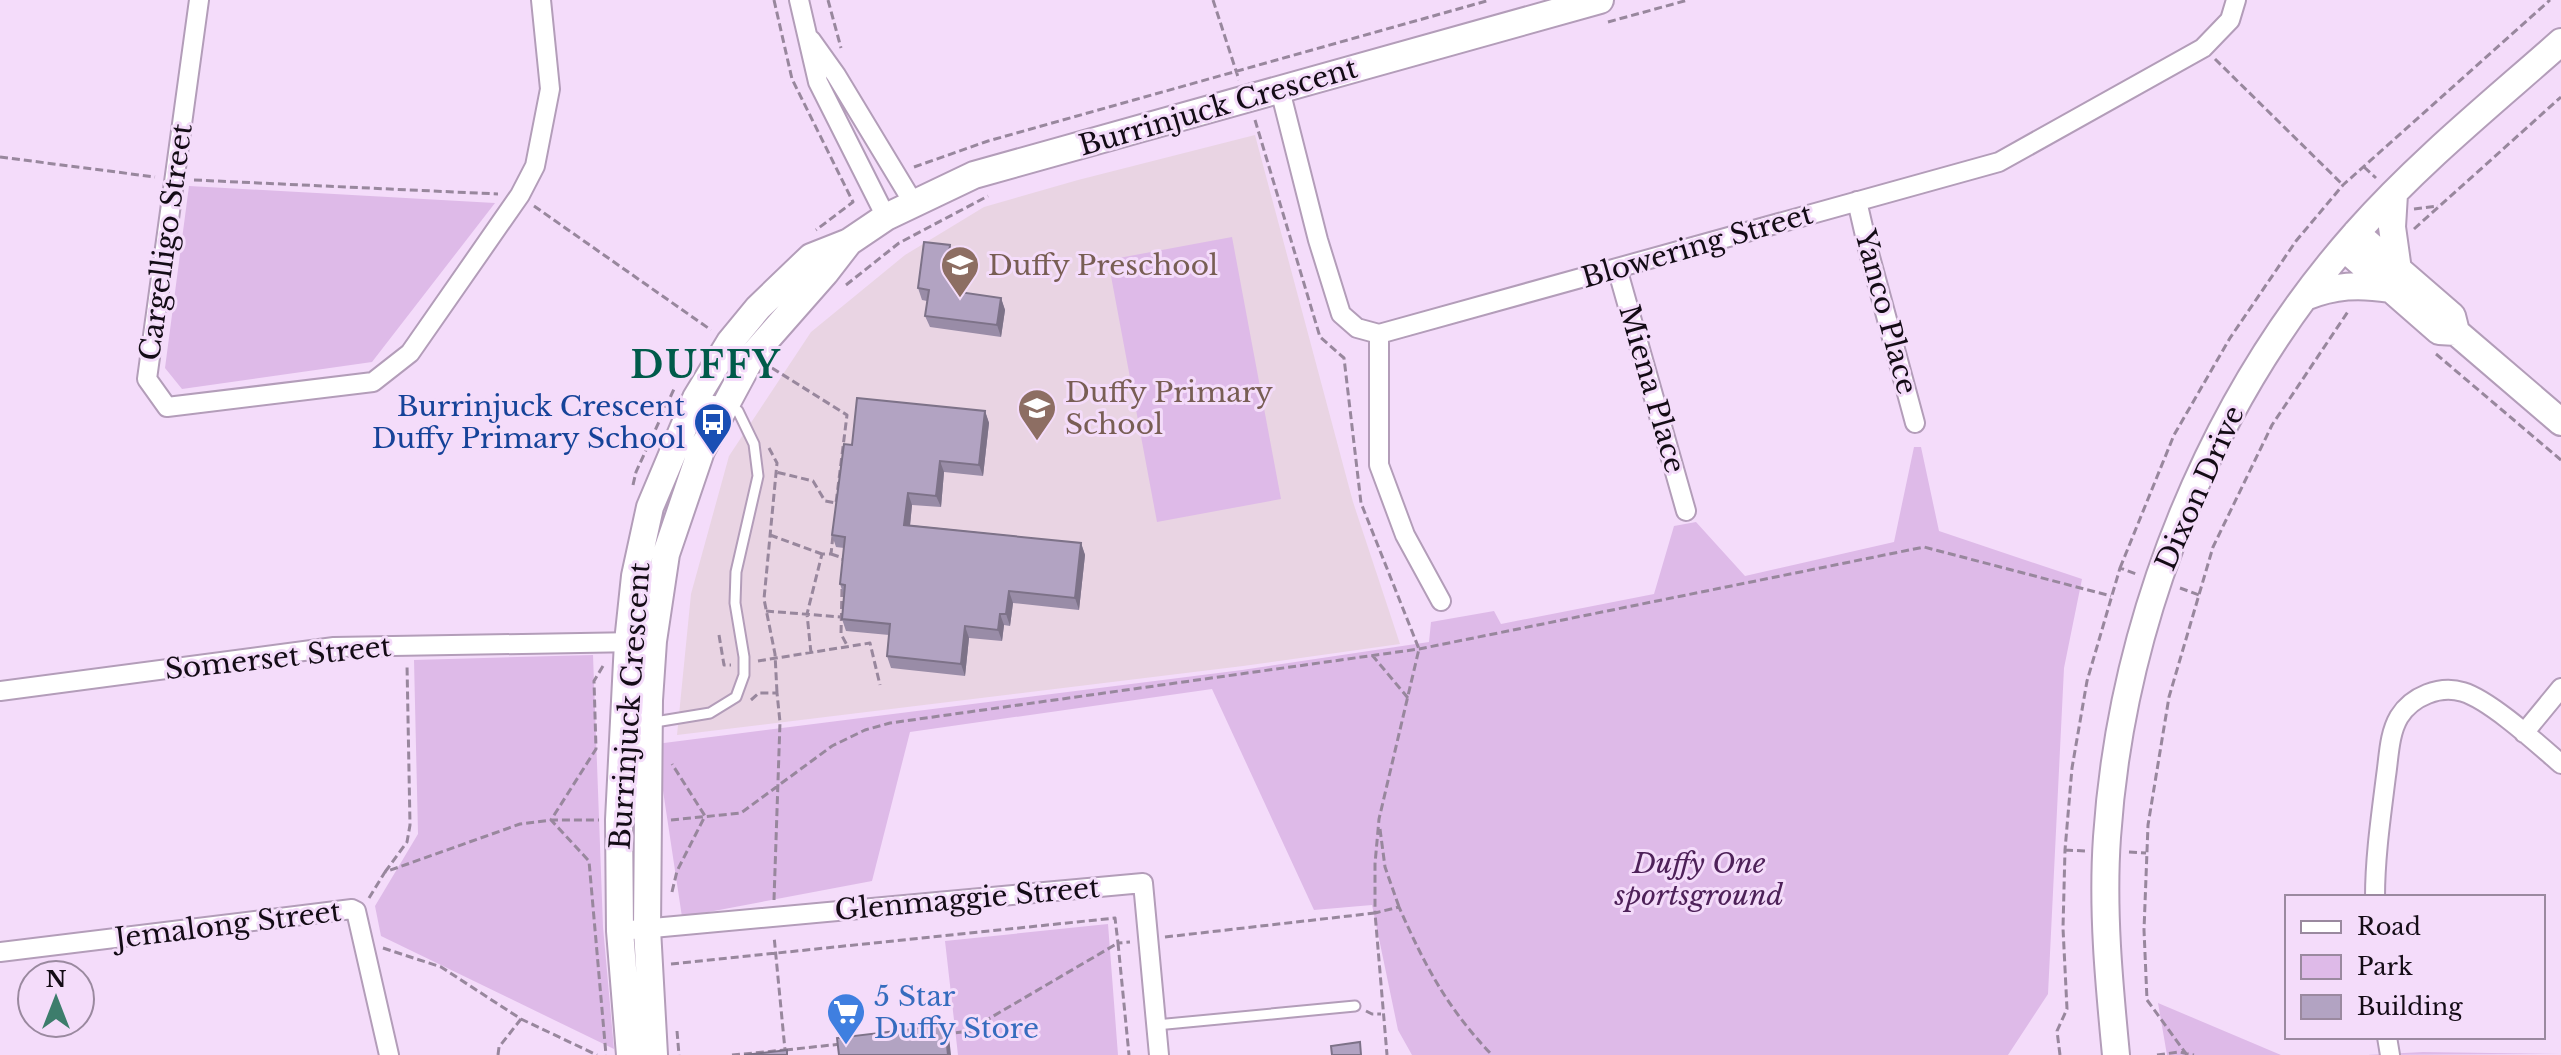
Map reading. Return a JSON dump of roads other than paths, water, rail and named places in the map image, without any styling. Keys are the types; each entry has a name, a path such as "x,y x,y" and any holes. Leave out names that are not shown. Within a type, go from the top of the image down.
{"street":[{"name":"Cargelligo Street","path":"199,0 147,379 167,407 373,382 410,353 520,195 535,166 550,89 541,0"},
{"path":"799,0 818,82 886,217"},
{"name":"Blowering Street","path":"1379,334 1999,162 2203,48 2230,20 2236,0"},
{"name":"Burrinjuck Crescent","path":"630,1055 620,931 619,820 637,712 641,642 635,576 650,507 696,398 730,342 758,308 811,257 849,242 886,217 974,175 1587,2"},
{"path":"805,31 836,75 914,204"},
{"name":"Dixon Drive","path":"2116,1055 2105,905 2113,773 2135,660 2172,543 2219,435 2251,378 2305,297 2350,241 2439,148 2561,42"},
{"path":"1280,90 1318,240 1341,314 1357,328 1379,334 1379,465 1405,535 1441,601"},
{"path":"2387,274 2394,194"},
{"name":"Yanco Place","path":"1857,201 1915,423"},
{"path":"2350,241 2387,274 2439,331 2456,332 2559,415"},
{"name":"Burrinjuck Crescent","path":"641,642 666,554 701,451 752,356 849,242"},
{"name":"Miena Place","path":"1617,268 1686,511"},
{"path":"2305,297 2387,274"},
{"name":"Somerset Street","path":"0,691 334,647 641,642"},
{"path":"2524,733 2561,688"},
{"path":"2375,895 2381,815 2393,731 2401,714 2414,701 2432,692 2461,691 2476,697 2561,764"},
{"name":"Burrinjuck Crescent","path":"637,712 658,928 654,1055"},
{"name":"Glenmaggie Street","path":"620,931 1143,883 1159,1055"},
{"name":"Jemalong Street","path":"0,952 352,909 356,911 364,942 389,1055"}],"lane":[{"path":"637,712 710,713 736,697 744,675 735,603 736,572 758,476 754,444 738,411 727,402 696,398"},
{"path":"1156,1025 1355,1006"}],"place":[{"name":"Duffy Preschool","path":"960,299"},
{"name":"Duffy Primary School","path":"1037,442"},
{"name":"Burrinjuck Crescent Duffy Primary School","path":"713,456"},
{"name":"5 Star Duffy Store","path":"846,1046"}],"district":[{"name":"DUFFY","path":"706,365"}],"park label":[{"name":"Duffy One sportsground","path":"1699,879"}]}
